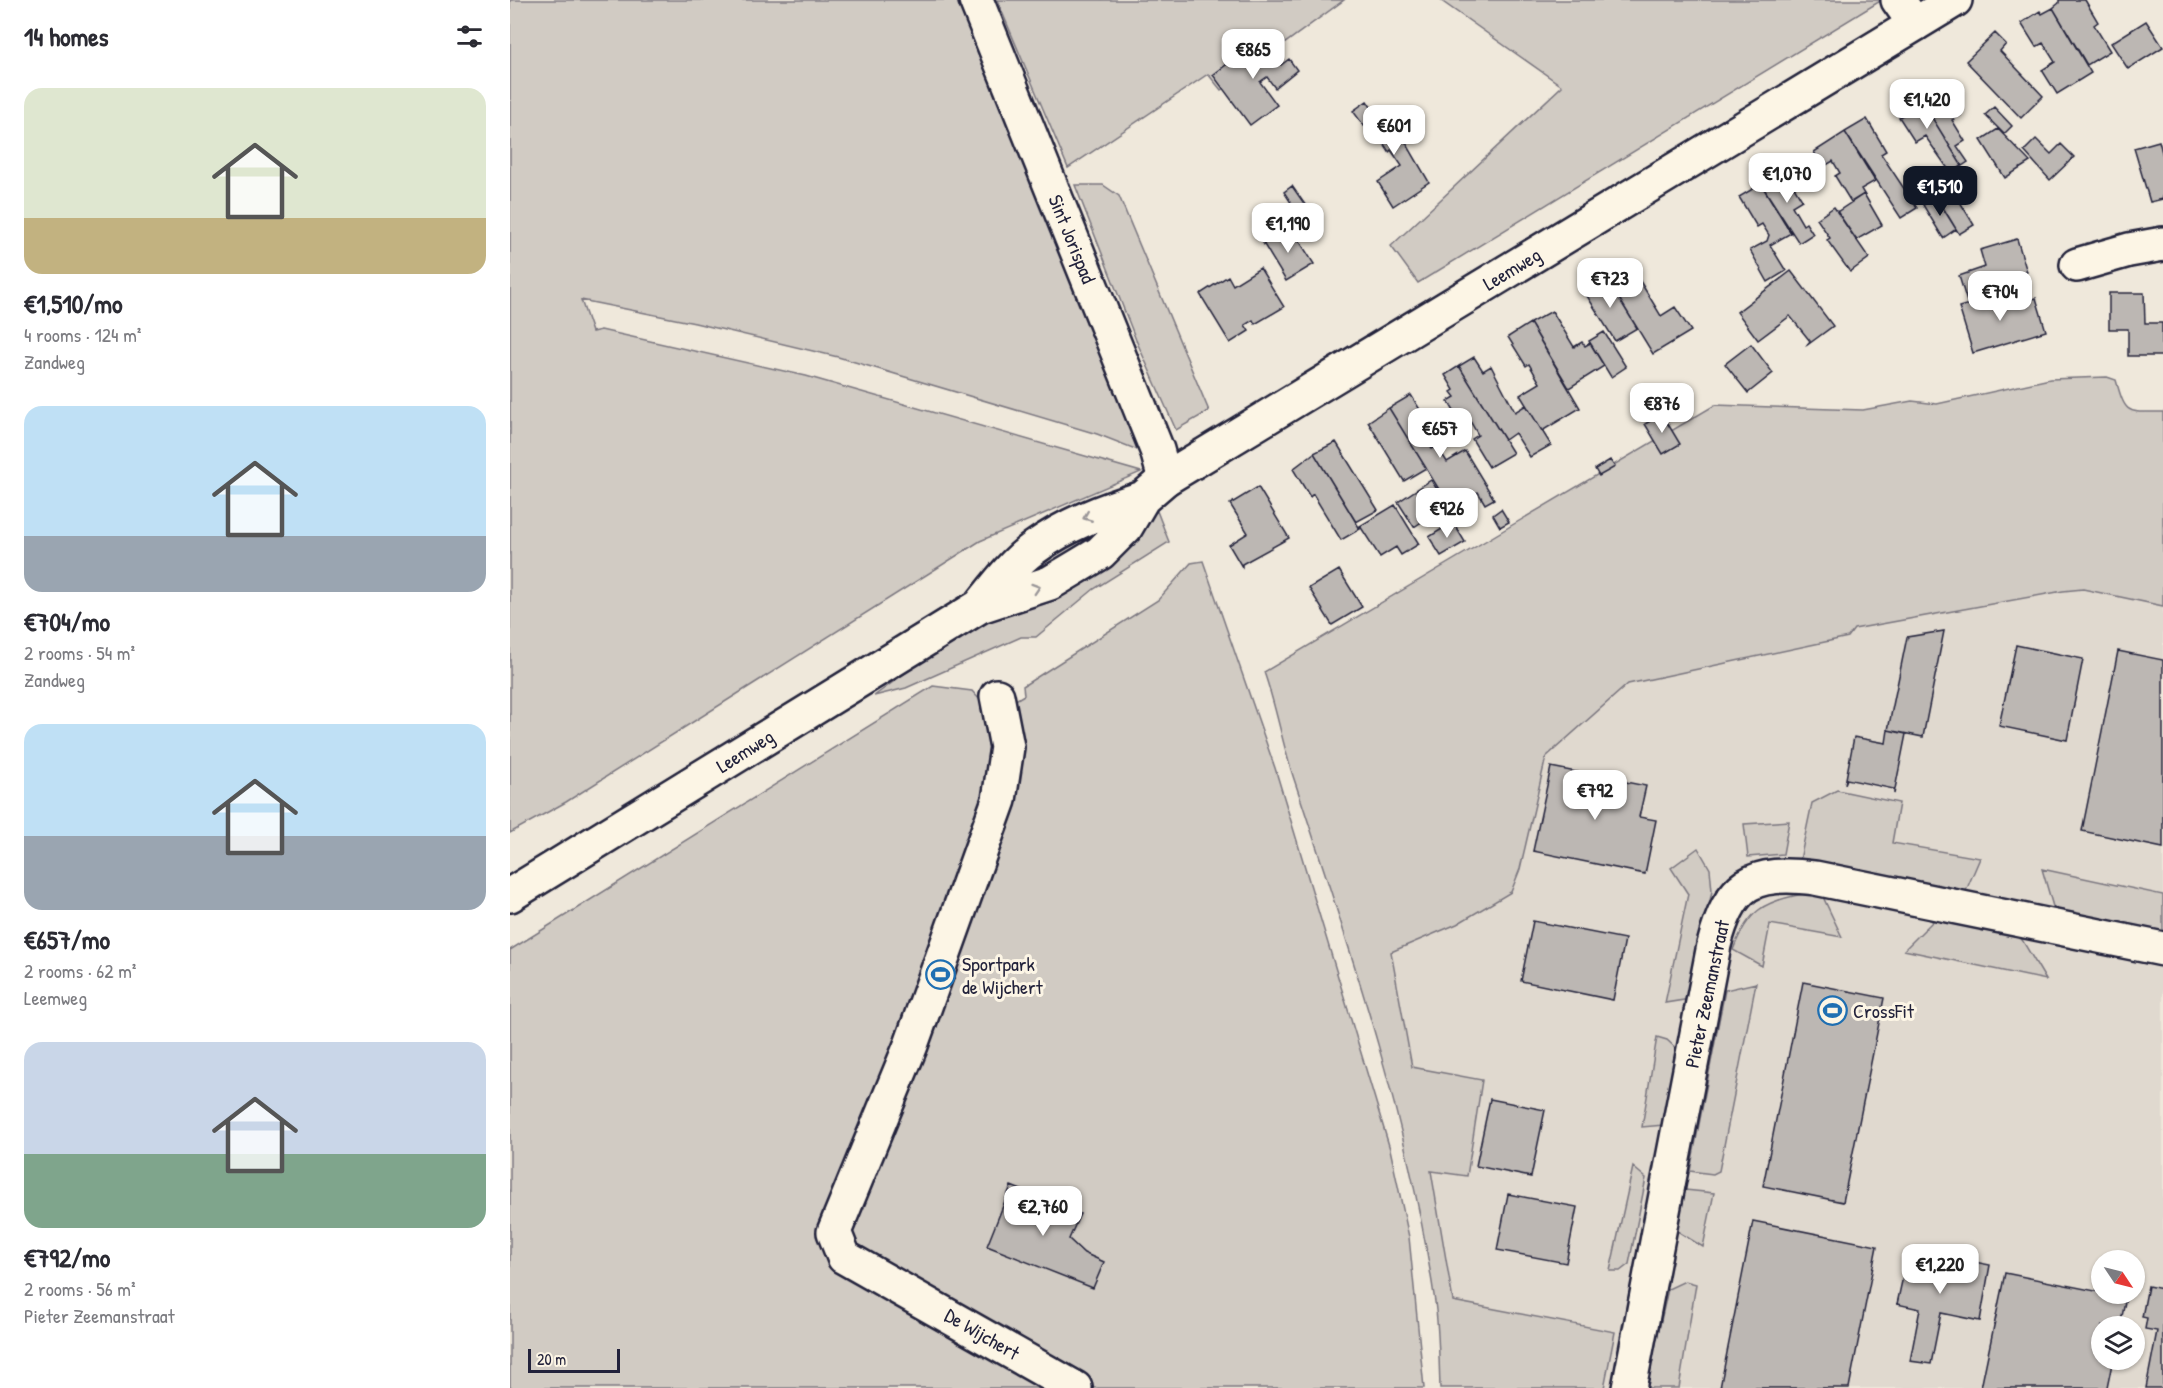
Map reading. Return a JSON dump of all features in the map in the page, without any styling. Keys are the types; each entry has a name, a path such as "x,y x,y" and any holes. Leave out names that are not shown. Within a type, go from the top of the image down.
{"street":[{"name":"Sint Jorispad","path":"976,0 1157,450 1154,489"},
{"name":"Leemweg","path":"510,895 980,606 1004,576 1032,549 1077,521 1154,489 1907,12 1955,0"},
{"path":"2078,265 2129,250 2163,244"},
{"name":"De Wijchert","path":"997,696 1006,747 999,800 911,1045 834,1232 844,1257 1075,1388"},
{"name":"Pieter Zeemanstraat","path":"1629,1388 1719,922 1740,889 1757,879 1788,874 2163,949"}],"shaded area":[{"path":"510,0 974,0 1148,454 1097,434 838,357 695,323 581,300 592,332 601,330 806,376 1141,472 980,541 566,802 510,833"},
{"path":"997,0 1344,0 1221,90 1208,74 1068,168"},
{"path":"1440,0 1882,0 1418,283 1391,246 1562,86"},
{"path":"1075,185 1103,185 1119,196 1209,411 1176,430 1136,340"},
{"path":"2107,377 2116,380 2122,400 2130,410 2163,412 2163,606 2083,589 2063,591 1854,629 1848,637 1628,684 1546,757 1520,869 1511,892 1457,924 1391,952 1412,1067 1482,1080 1467,1176 1431,1171 1453,1301 1615,1332 1604,1388 1440,1388 1435,1302 1424,1235 1394,1102 1336,905 1289,763 1264,672 1715,405 1863,410 1912,401 1937,404 2050,379"},
{"path":"1157,511 1169,542 1094,589 1036,637 1021,637 906,688 874,696 975,622 1109,555"},
{"path":"1081,528 1109,532 1029,583 1020,569"},
{"name":"Sportpark de Wijchert","path":"1203,561 1275,768 1390,1149 1409,1237 1424,1388 510,1388 510,950 933,686 972,691 988,709 990,715 1024,695 1023,686 1158,600 1191,563"},
{"path":"2070,573 2163,594 2163,1388 1599,1388 1445,1300 1374,918 1537,743 1664,657"},
{"path":"1837,790 1899,803 1892,843 1980,858 1965,893 1800,860 1812,803"},
{"path":"1789,821 1783,854 1748,857 1744,824"},
{"path":"1698,848 1710,869 1712,891 1690,999 1665,1003 1688,894 1671,868"},
{"path":"2042,869 2163,895 2163,933 2054,910"},
{"path":"1804,894 1823,897 1842,937 1770,924 1762,966 1733,950 1745,926 1759,910 1778,900"},
{"path":"1934,920 2021,938 2046,980 1904,950"},
{"path":"1756,983 1719,1171 1713,1174 1690,1171 1725,990"},
{"path":"1657,1037 1667,1040 1679,1051 1664,1125 1642,1127"},
{"path":"1633,1167 1646,1178 1629,1264 1620,1271 1610,1271"},
{"path":"1685,1190 1714,1193 1703,1247 1677,1231"},
{"path":"1685,1281 1696,1284 1679,1388 1646,1388 1668,1289"}],"building":[{"path":"2059,0 2085,0 2098,22 2094,25 2110,51 2087,65 2053,8"},
{"path":"2053,8 2091,73 2057,94 2042,70 2055,62 2043,43 2036,47 2021,23 2040,11 2042,14"},
{"path":"2146,21 2163,47 2128,69 2111,43"},
{"path":"1995,33 2006,44 2000,51 2043,96 2021,118 1966,61"},
{"path":"1261,38 1281,65 1289,59 1297,70 1275,88 1267,77 1260,82 1277,105 1250,125 1213,75"},
{"path":"1930,81 1936,92 1944,87 1961,115 1952,120 1965,141 1957,146 1968,162 1962,166 1915,90"},
{"path":"1915,90 1962,166 1951,173 1925,136 1915,142 1899,117 1908,112 1900,99"},
{"path":"1367,101 1377,116 1387,110 1429,182 1393,206 1378,182 1402,166 1391,150 1389,152 1370,122 1364,126 1353,111"},
{"path":"1994,107 2012,126 2004,134 1985,115"},
{"path":"1867,119 1886,151 1881,154 1917,208 1901,218 1845,132"},
{"path":"1998,129 2030,162 2005,178 1981,140"},
{"path":"1845,132 1875,181 1861,189 1864,194 1851,202 1835,176 1840,173 1833,161 1823,167 1814,152"},
{"path":"2036,139 2051,154 2061,144 2074,157 2050,180 2024,151"},
{"path":"2159,141 2163,156 2163,199 2150,202 2134,148"},
{"path":"1784,170 1802,200 1792,206 1803,225 1806,223 1813,234 1799,243 1761,184"},
{"path":"1945,177 1974,225 1959,234 1930,186"},
{"path":"1761,184 1791,233 1770,245 1786,271 1768,282 1750,250 1767,241 1769,235 1762,224 1757,227 1739,197"},
{"path":"1292,186 1308,209 1299,215 1284,192"},
{"path":"1864,194 1882,225 1856,240 1837,212"},
{"path":"1936,197 1956,229 1943,238 1923,205"},
{"path":"1834,207 1869,258 1850,272 1827,240 1830,238 1817,219"},
{"path":"1290,226 1314,264 1286,281 1263,243"},
{"path":"2017,239 2027,272 2000,280 2004,294 1968,305 1959,276 1985,267 1980,250"},
{"path":"1629,263 1661,316 1675,307 1691,331 1653,354 1606,277"},
{"path":"1260,268 1284,307 1255,324 1253,320 1245,325 1249,331 1230,343 1200,294 1228,276 1233,285"},
{"path":"1791,271 1833,326 1806,346 1810,341 1790,316 1758,340 1737,312"},
{"path":"1606,277 1637,328 1615,341 1584,291"},
{"path":"2109,293 2144,293 2145,323 2162,323 2162,356 2128,356 2128,329 2109,329"},
{"path":"2004,294 2008,306 2036,298 2046,331 1973,353 1959,307"},
{"path":"1552,311 1574,347 1582,342 1585,346 1590,343 1604,366 1569,388 1530,323"},
{"path":"1530,323 1580,408 1542,431 1520,395 1540,383 1529,364 1526,366 1508,337"},
{"path":"1604,332 1626,367 1611,377 1589,341"},
{"path":"1751,344 1773,373 1748,393 1725,364"},
{"path":"1474,357 1483,371 1491,366 1515,412 1526,405 1551,445 1530,457 1515,433 1505,440 1459,366"},
{"path":"1459,366 1513,453 1489,467 1472,439 1478,435 1466,414 1458,418 1448,401 1455,397 1451,392 1454,390 1445,375"},
{"path":"1411,395 1430,426 1421,431 1432,449 1437,446 1447,462 1465,451 1494,499 1485,504 1478,492 1451,509 1389,408"},
{"path":"1389,408 1426,468 1404,481 1368,422"},
{"path":"1662,414 1680,444 1663,454 1645,424"},
{"path":"1336,442 1378,510 1356,522 1314,453"},
{"path":"1314,453 1360,529 1341,540 1313,494 1310,497 1293,469"},
{"path":"1610,460 1615,467 1599,476 1595,469"},
{"path":"1431,480 1447,505 1414,527 1398,502"},
{"path":"1258,487 1289,538 1242,564 1242,567 1229,545 1248,533 1230,504"},
{"path":"1395,505 1419,544 1401,555 1396,547 1380,557 1360,526"},
{"path":"1501,509 1509,522 1500,527 1493,515"},
{"path":"1453,522 1465,542 1441,556 1429,537"},
{"path":"1339,570 1362,607 1332,625 1309,588"},
{"path":"1944,631 1923,737 1888,730 1907,637"},
{"path":"2016,645 2083,659 2067,740 1999,726"},
{"path":"2118,651 2163,660 2163,848 2082,831"},
{"path":"1888,730 1906,734 1894,794 1894,789 1847,779 1845,784 1854,737 1886,743"},
{"path":"1551,767 1646,786 1639,817 1656,820 1645,874 1533,851"},
{"path":"1533,921 1625,939 1613,1000 1521,981"},
{"path":"1803,982 1884,998 1843,1202 1763,1186"},
{"path":"1490,1099 1545,1110 1531,1177 1476,1166"},
{"path":"1011,1186 1080,1214 1069,1239 1084,1253 1104,1262 1093,1288 987,1246"},
{"path":"1508,1194 1577,1207 1566,1263 1497,1250"},
{"path":"1753,1221 1877,1246 1849,1388 1720,1388"},
{"path":"1909,1249 1990,1265 1980,1321 1941,1313 1931,1364 1910,1361 1920,1309 1897,1304"},
{"path":"2005,1273 2091,1290 2091,1304 2125,1304 2122,1316 2091,1316 2091,1370 2111,1370 2107,1388 1981,1388"},
{"path":"2148,1286 2163,1289 2163,1388 2146,1388 2157,1331 2145,1329 2147,1318 2142,1316"}],"place":[{"name":"Sportpark de Wijchert","path":"941,975"},
{"name":"CrossFit","path":"1832,1011"}]}
